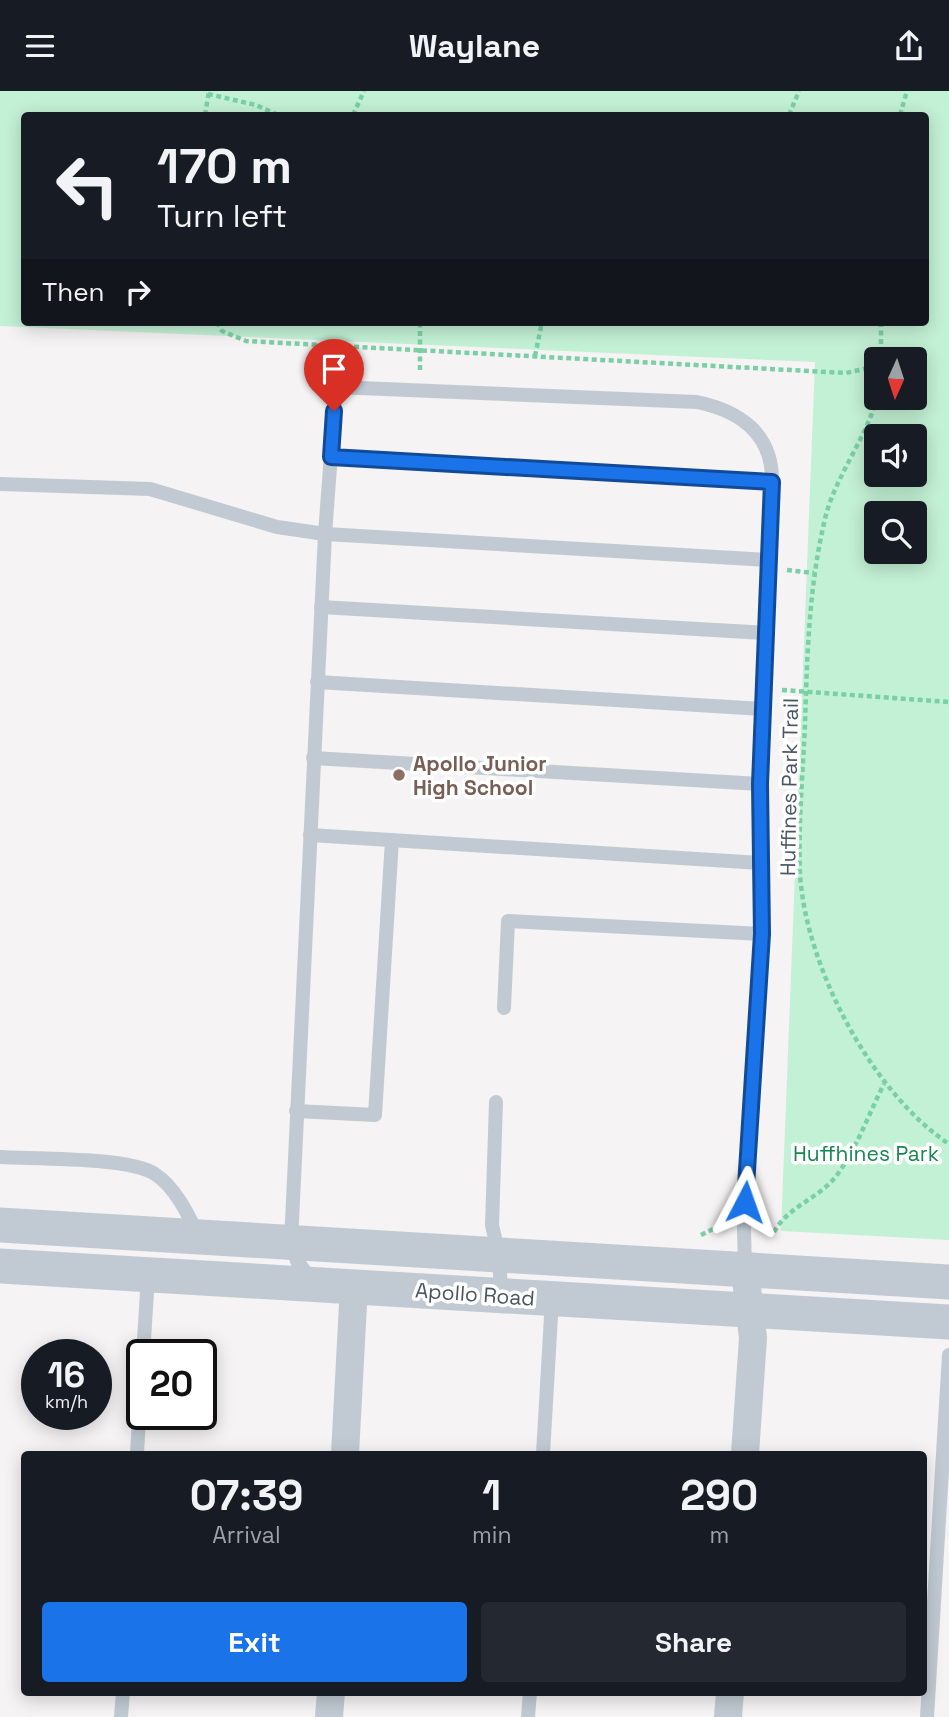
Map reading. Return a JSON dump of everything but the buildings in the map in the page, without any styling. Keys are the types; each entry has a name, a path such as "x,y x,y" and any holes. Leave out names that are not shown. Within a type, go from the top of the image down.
{"street":[{"name":"Apollo Road","path":"0,1225 949,1282"},
{"name":"Apollo Road","path":"0,1266 949,1322"},
{"path":"745,1271 753,1338 745,1451"},
{"path":"345,1451 354,1286"},
{"path":"329,1717 331,1696"},
{"path":"729,1717 730,1696"}],"lane":[{"path":"316,1284 302,1271 291,1242 317,682 336,387 697,402 724,408 747,422 764,443 773,468 760,784 762,934 744,1229 745,1271"},
{"path":"331,457 772,482"},
{"path":"0,484 150,489 277,527 325,534 769,560"},
{"path":"321,607 766,633"},
{"path":"317,682 763,709"},
{"path":"313,758 760,784"},
{"path":"310,835 761,863"},
{"path":"296,1111 376,1115 392,840"},
{"path":"504,1008 508,921 762,934"},
{"path":"496,1102 492,1225 499,1255 501,1296"},
{"path":"0,1157 133,1165 156,1174 184,1206 199,1237"},
{"path":"143,1339 149,1274"},
{"path":"543,1451 552,1299"},
{"path":"927,1717 949,1355"},
{"path":"137,1451 138,1430"},
{"path":"121,1717 123,1696"},
{"path":"528,1717 530,1696"}],"path":[{"path":"354,112 364,91"},
{"path":"790,112 799,91"},
{"path":"901,112 907,91"},
{"path":"206,112 209,93 256,105 271,112"},
{"path":"219,326 222,331 246,341 846,373 864,369"},
{"path":"419,391 420,326"},
{"path":"535,356 541,326"},
{"path":"881,326 881,347"},
{"name":"Huffines Park Trail","path":"871,410 825,516 814,573 806,692 800,873 808,927 855,1037 884,1084 949,1144"},
{"path":"764,688 949,702"},
{"path":"774,1232 786,1214 818,1195 837,1175 884,1084"}],"green space":[{"name":"Huffhines Park","path":"0,91 949,91 949,1240 781,1231 815,362 0,326"}],"place":[{"name":"Apollo Junior High School","path":"399,775"}],"route":[{"path":"334,411 331,457 772,482 760,784 762,934 745,1202"}]}
